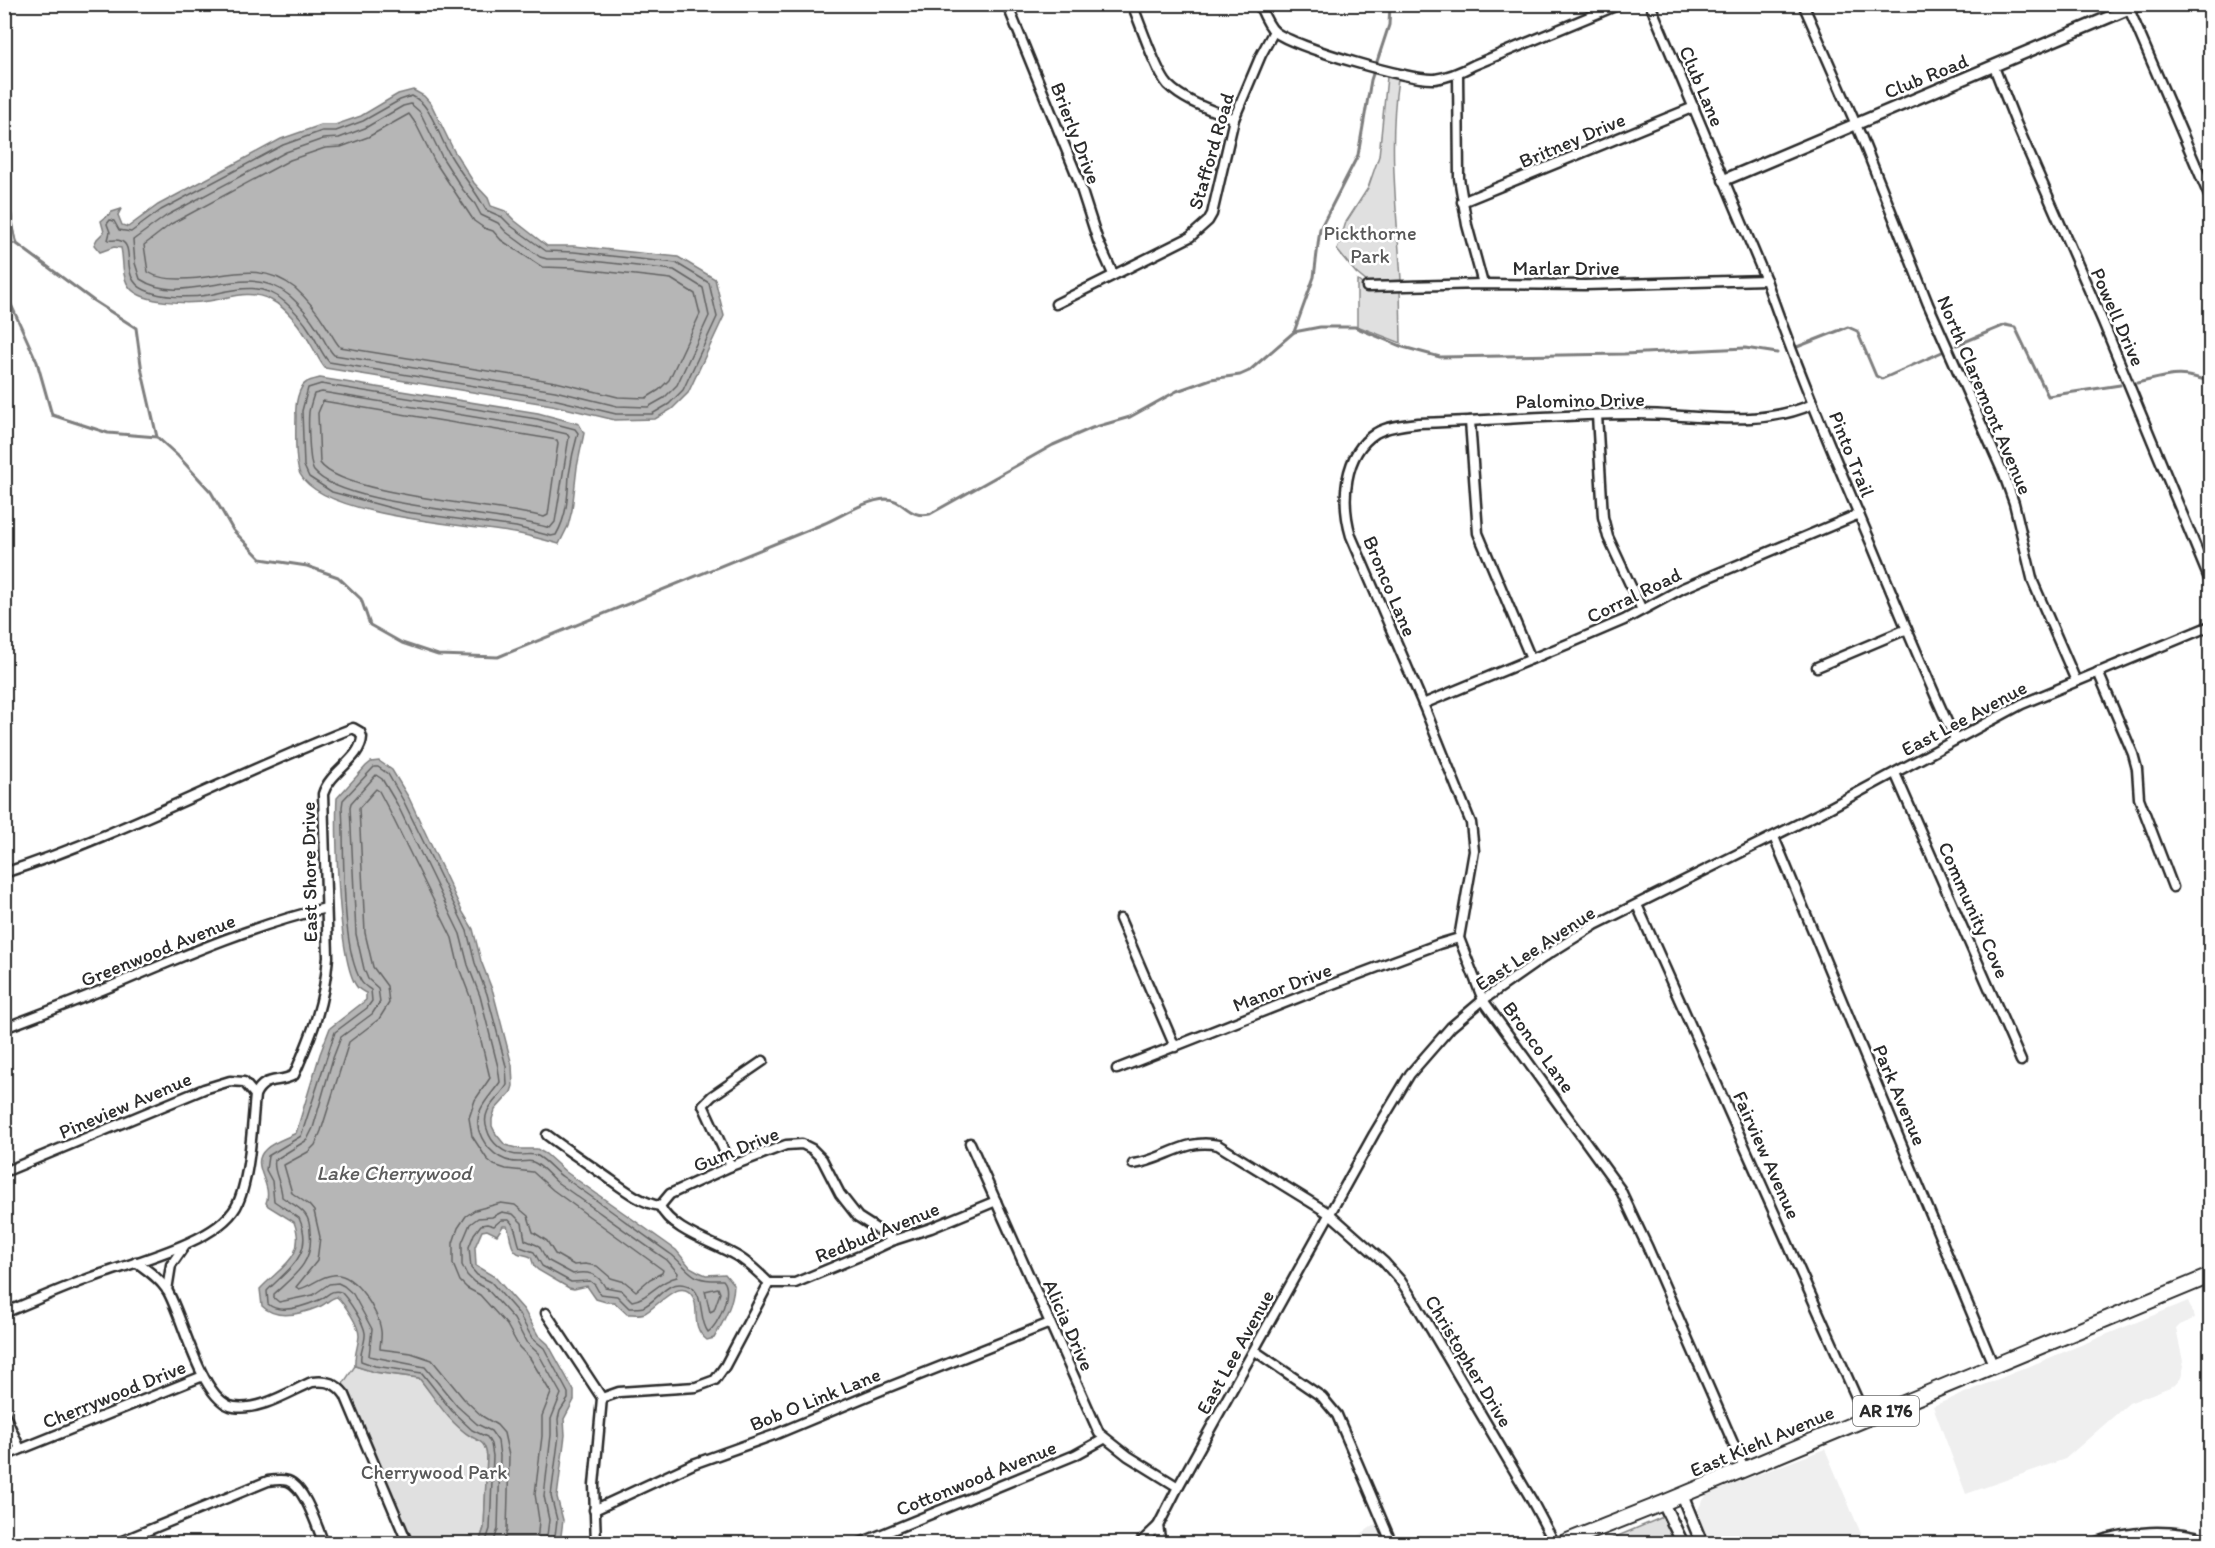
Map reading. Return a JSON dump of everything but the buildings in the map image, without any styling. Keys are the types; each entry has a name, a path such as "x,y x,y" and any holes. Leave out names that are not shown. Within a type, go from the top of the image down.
{"main road":[{"name":"East Kiehl Avenue","path":"1560,1544 2211,1276"}],"street":[{"name":"Brierly Drive","path":"1007,4 1077,176 1090,219 1113,274"},
{"path":"1132,4 1168,85 1193,101 1234,119"},
{"path":"1259,4 1274,31 1308,47 1416,78 1434,79 1458,74 1474,65 1620,4"},
{"name":"Club Lane","path":"1650,4 1724,180"},
{"name":"North Claremont Avenue","path":"1803,4 1856,124 1928,304 2004,475 2014,502 2033,582 2076,681"},
{"path":"2135,7 2211,198"},
{"name":"Club Road","path":"1724,180 2135,7"},
{"name":"Stafford Road","path":"1056,304 1190,237 1208,221 1212,214 1234,119 1261,55 1274,31"},
{"name":"Powell Drive","path":"1994,67 2211,581"},
{"path":"1458,74 1459,178 1462,202 1483,284"},
{"name":"Britney Drive","path":"1462,202 1694,107"},
{"name":"Pinto Trail","path":"1724,180 1766,280 1813,404 1955,739"},
{"name":"Marlar Drive","path":"1367,287 1483,284 1585,285 1766,280"},
{"name":"Palomino Drive","path":"1356,455 1366,442 1384,430 1418,423 1638,414 1719,419 1754,418 1795,412 1813,404"},
{"path":"1597,415 1604,517 1608,537 1642,610"},
{"path":"1470,421 1478,532 1531,659"},
{"name":"Bronco Lane","path":"1356,455 1347,481 1348,527 1468,813 1474,839 1473,864 1459,938 1484,1000 1620,1189 1744,1468"},
{"name":"Corral Road","path":"1423,704 1642,610 1683,588 1859,514"},
{"name":"East Lee Avenue","path":"1139,1544 1158,1526 1374,1134 1410,1074 1451,1027 1484,1000 1571,939 1774,837 2022,704 2211,626"},
{"path":"1817,667 1907,629"},
{"path":"2098,672 2133,754 2137,769 2139,798 2173,887"},
{"name":"East Shore Drive","path":"4,873 67,850 291,751 353,728 360,732 362,743 358,750 331,777 323,794 328,939 326,982 315,1026 294,1075 284,1080 266,1082 260,1086 255,1095"},
{"name":"Community Cove","path":"1895,773 2021,1061"},
{"name":"Park Avenue","path":"1774,837 1994,1366"},
{"name":"Fairview Avenue","path":"1637,905 1866,1419"},
{"name":"Greenwood Avenue","path":"4,1028 206,946 293,916 326,908"},
{"path":"1120,919 1175,1047"},
{"name":"Manor Drive","path":"1118,1069 1459,938"},
{"path":"731,1166 703,1105 712,1096 763,1061"},
{"name":"Pineview Avenue","path":"4,1172 204,1089 230,1081 244,1082 255,1095"},
{"path":"4,1313 86,1279 186,1244 228,1218 243,1190 255,1095"},
{"path":"547,1135 626,1191 649,1204 660,1206 666,1215 686,1230 742,1259 769,1283 716,1380 696,1387 619,1392 602,1398"},
{"name":"Alicia Drive","path":"970,1143 1094,1423 1104,1439 1178,1487"},
{"name":"Christopher Drive","path":"1133,1164 1147,1163 1184,1146 1199,1143 1218,1145 1330,1214 1384,1262 1400,1280 1416,1304 1555,1544"},
{"name":"Gum Drive","path":"660,1206 670,1194 731,1166 786,1145 802,1144 812,1149 822,1159 840,1194 858,1217 894,1240"},
{"name":"Redbud Avenue","path":"769,1283 795,1283 894,1240 996,1201"},
{"path":"168,1291 171,1265 186,1244"},
{"path":"135,1262 149,1271 168,1291 203,1376 214,1395 227,1405 235,1407 258,1405 312,1382 321,1381 333,1383 345,1395 408,1544"},
{"path":"546,1313 602,1398 596,1446 594,1510 596,1544"},
{"name":"Bob O Link Lane","path":"594,1510 693,1464 774,1435 944,1364 1012,1340 1050,1323"},
{"path":"1255,1352 1322,1397 1337,1414 1392,1544"},
{"name":"Cherrywood Drive","path":"4,1456 203,1376"},
{"path":"4,1413 20,1449"},
{"name":"Cottonwood Avenue","path":"858,1544 1076,1455 1104,1439"},
{"path":"115,1544 268,1481 286,1480 302,1493 324,1544"},
{"path":"1682,1495 1702,1544"},
{"path":"1663,1503 1683,1544"},
{"path":"1158,1526 1161,1544"},
{"path":"2090,1544 2118,1534 2143,1532 2182,1534 2211,1540"}],"shaded area":[{"path":"2188,1301 2195,1318 2176,1329 2184,1366 2181,1378 2175,1385 2129,1403 2065,1459 1966,1494 1933,1406"},
{"path":"1825,1449 1865,1543 1707,1543 1698,1524 1698,1509 1707,1494"},
{"path":"1381,1520 1392,1544 1347,1544"}],"green space":[{"name":"Pickthorne Park","path":"1387,77 1398,79 1394,155 1401,280 1367,282 1356,273 1337,250 1346,222 1368,188 1379,156"},
{"path":"5,178 17,244 5,244"},
{"path":"1357,280 1368,289 1400,288 1401,343 1357,326"},
{"name":"Cherrywood Park","path":"355,1366 374,1372 419,1378 459,1426 484,1445 487,1456 484,1528 479,1543 408,1543 340,1388"},
{"path":"1663,1517 1678,1543 1599,1544"}],"water":[{"path":"413,90 424,96 431,104 454,151 474,183 488,198 491,206 505,211 547,246 574,246 678,257 715,279 724,316 688,393 672,409 655,419 615,420 552,405 325,368 295,321 271,300 248,294 190,302 167,302 145,297 136,293 127,284 121,248 114,247 100,252 94,245 104,232 101,221 112,212 121,209 118,215 122,225 128,227 158,205 281,139 321,125 335,125 361,116 398,94"},
{"path":"320,378 538,413 579,424 584,433 572,510 568,526 559,544 515,533 399,517 337,500 314,489 300,474 298,468 296,407 299,392 304,384"},
{"name":"Lake Cherrywood","path":"379,761 392,770 409,798 462,911 473,929 481,961 493,992 512,1065 513,1086 511,1092 495,1110 492,1126 496,1134 505,1145 520,1149 537,1149 546,1154 566,1172 676,1250 690,1267 706,1275 725,1274 734,1285 730,1306 724,1319 714,1338 707,1340 699,1330 695,1302 688,1291 675,1291 645,1313 627,1314 614,1302 596,1299 587,1286 569,1288 538,1270 531,1257 516,1252 507,1226 503,1226 497,1235 487,1230 482,1231 475,1247 476,1266 495,1277 524,1310 538,1335 548,1344 574,1391 574,1400 564,1419 565,1435 557,1497 563,1520 560,1543 479,1543 484,1528 487,1456 484,1445 455,1424 419,1378 374,1372 355,1366 359,1336 357,1326 337,1297 314,1309 290,1315 268,1311 262,1306 260,1289 290,1260 297,1244 297,1234 294,1222 266,1203 268,1196 260,1168 261,1155 272,1144 296,1133 330,1028 366,1000 366,993 358,988 351,975 342,927 337,867 337,798 366,766 371,762"}],"waterway":[{"path":"4,289 37,362 52,415 108,433 157,437 211,492 233,530 261,559 307,566 338,577 361,599 370,625 402,643 438,655 498,657 823,524 870,502 892,500 916,514 930,514 1053,445 1092,428 1130,417 1177,391 1211,379 1240,375 1249,371 1294,332 1314,277 1320,229 1358,155 1371,80 1389,25 1390,4"},
{"path":"4,193 17,244 94,301 136,328 142,372 157,437"},
{"path":"1957,345 2005,325 2015,327 2048,396 2120,385"},
{"path":"1294,332 1320,327 1355,327 1403,347 1440,357 1624,354 1745,348 1777,353"},
{"path":"1797,347 1848,327 1857,331 1876,376 1882,379 1942,352"},
{"path":"2137,383 2166,376 2182,375 2210,382"}]}
